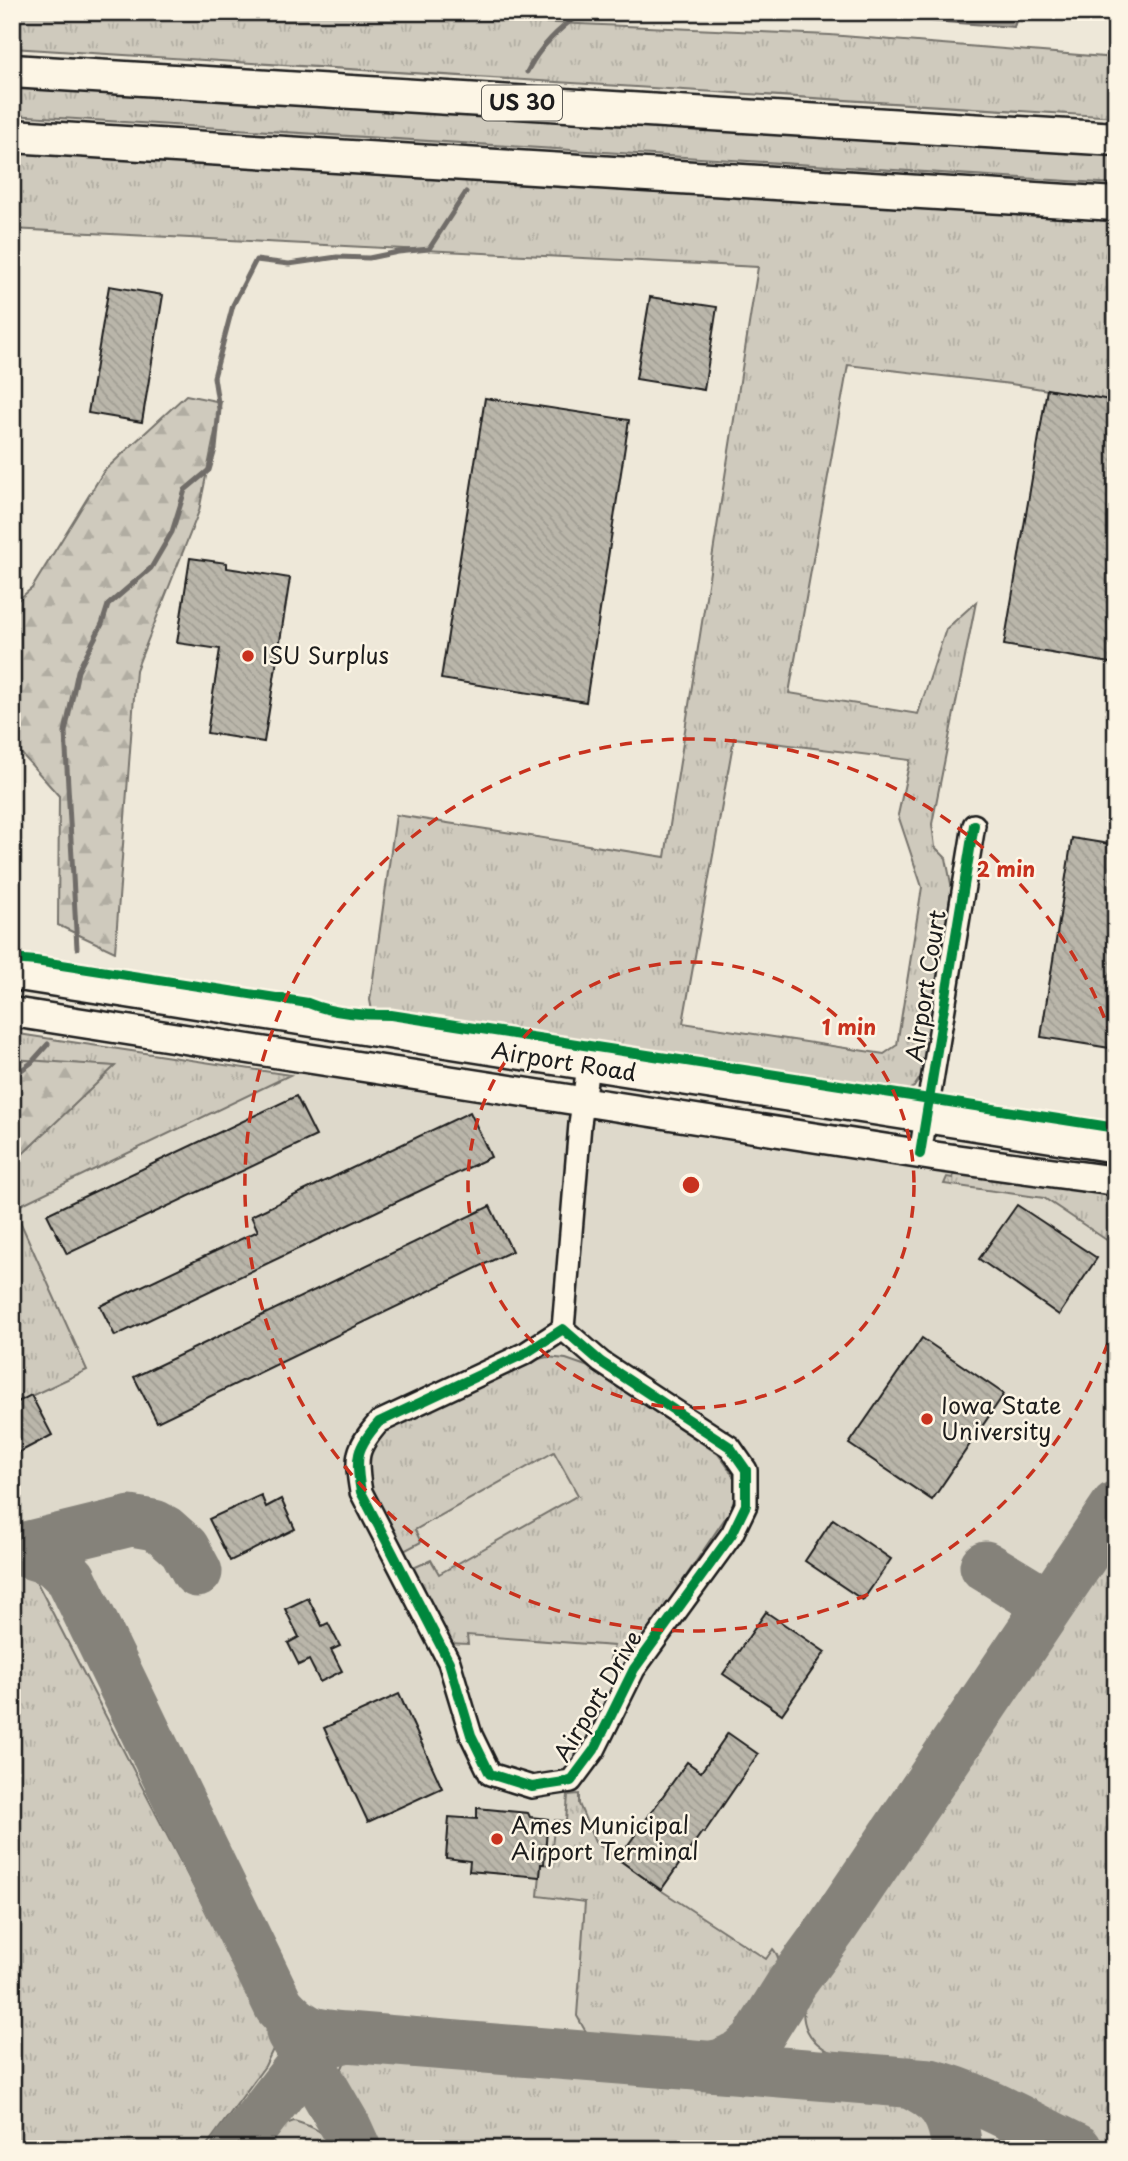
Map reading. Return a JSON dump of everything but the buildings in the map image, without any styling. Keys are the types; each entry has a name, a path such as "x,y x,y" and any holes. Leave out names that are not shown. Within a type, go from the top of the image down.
{"highway":[{"name":"US 30","path":"12,71 1116,139"},
{"path":"12,136 1116,204"}],"main road":[{"name":"Airport Road","path":"12,975 1116,1148"},
{"name":"Airport Road","path":"12,1012 920,1154 1116,1181"}],"street":[{"name":"Airport Court","path":"920,1154 974,825"},
{"path":"563,1328 582,1102 588,1066"},
{"name":"Airport Drive","path":"563,1328 601,1362 730,1447 746,1470 746,1504 732,1534 634,1670 594,1750 571,1781 532,1787 489,1774 471,1735 449,1662 361,1492 356,1465 363,1440 379,1422 526,1353 563,1328"}],"shaded area":[{"path":"847,12 1019,12 1014,27 846,15"},
{"path":"135,1052 289,1074 291,1067 1116,1191 1116,2149 12,2149 12,1164"}],"green space":[{"path":"12,12 310,12 830,35 1116,58 1116,117 12,48"},
{"path":"12,84 1116,153 1116,184 12,115"},
{"path":"12,150 1116,220 1116,401 1011,384 848,365 789,693 918,714 946,629 976,602 932,824 935,847 946,858 952,889 923,1073 914,1087 891,1099 385,1023 373,1016 370,1000 396,815 665,857 758,267 12,229","holes":["734,738 910,760 898,815 922,887 897,1045 884,1054 683,1023"]},
{"path":"186,395 221,402 199,511 136,670 115,952 58,925 59,796 12,743 12,605 32,588 104,471"},
{"path":"12,1033 290,1075 14,1208 87,1370 12,1405 12,1164 114,1066 12,1060"},
{"path":"12,1059 115,1066 12,1164"},
{"path":"954,1173 1116,1191 1116,1230 1108,1241 1044,1198 944,1184 947,1177 953,1178"},
{"path":"547,1357 566,1359 586,1366 718,1454 734,1479 732,1508 630,1659 610,1659 614,1646 467,1635 468,1644 447,1643 411,1569 431,1560 439,1574 578,1495 554,1452 415,1530 421,1542 402,1552 367,1486 369,1450 383,1429 523,1363"},
{"path":"1116,1528 1114,2149 951,2072 925,2066 848,2059 834,2054 822,2047 807,2031 803,2009 811,1983"},
{"path":"12,1566 30,1569 275,2045 265,2066 204,2149 12,2149"},
{"path":"579,1794 579,1804 595,1842 662,1891 766,1959 773,1949 777,1955 777,1978 743,2027 732,2035 717,2043 699,2046 698,2049 602,2042 585,2030 577,2016 585,1902 538,1896 541,1864 550,1865 555,1820 566,1821 568,1795"},
{"path":"350,2050 574,2070 894,2093 913,2100 927,2112 934,2127 934,2149 371,2149 338,2077"},
{"path":"294,2121 323,2134 335,2149 251,2149 273,2129"},
{"path":"1027,2141 1043,2149 986,2149 995,2143"}],"waterway":[{"path":"527,72 551,39 582,12"},
{"path":"77,948 65,732 78,671 102,624 108,605 151,568 172,532 185,490 209,470 215,449 219,409 214,377 233,305 256,260 289,264 337,257 369,258 429,249 466,192"},
{"path":"12,1077 31,1063 48,1044"}],"taxiway":[{"path":"712,2066 742,2054 755,2042 793,1981 831,1929 1116,1506"},
{"path":"17,1549 131,1521 154,1525 165,1531 184,1548 197,1572"},
{"path":"12,1548 53,1561 71,1578 279,2006 308,2030 347,2037"},
{"path":"985,1566 1049,1605"},
{"path":"291,2032 356,2149"},
{"path":"236,2149 307,2058 328,2042 347,2037 930,2084 986,2104 1077,2149"},
{"path":"909,2082 930,2094 944,2108 952,2125 957,2149"}],"cycle path":[{"path":"920,1154 974,825"},
{"path":"12,959 308,1003 339,1012 391,1015 1116,1128"},
{"path":"563,1329 601,1362 730,1447 746,1470 746,1505 732,1534 634,1669 594,1750 571,1781 532,1787 490,1774 471,1735 449,1662 361,1492 358,1461 362,1446 379,1422 526,1353 563,1329"}],"place":[{"name":"ISU Surplus","path":"248,656"},
{"name":"Iowa State University","path":"927,1419"},
{"name":"Ames Municipal Airport Terminal","path":"497,1839"}]}
